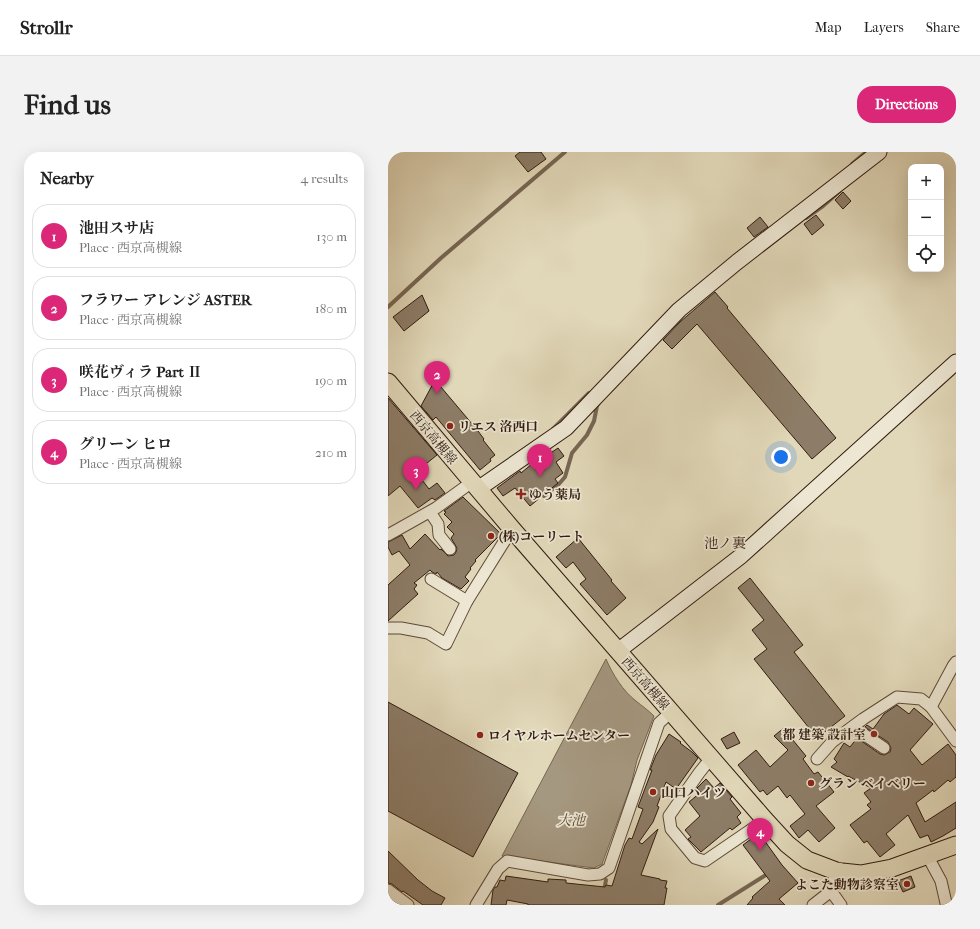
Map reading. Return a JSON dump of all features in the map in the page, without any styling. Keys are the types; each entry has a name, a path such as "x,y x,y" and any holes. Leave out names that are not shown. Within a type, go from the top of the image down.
{"main road":[{"name":"西京高槻線","path":"389,385 512,529 787,844 807,860 836,871 861,874 892,868 956,845"}],"street":[{"path":"388,535 475,485 566,428 679,310 879,152"},
{"path":"618,651 741,556 956,362"},
{"path":"430,512 438,524 439,535 450,548"},
{"path":"388,628 401,628 428,633 446,644 467,601 512,529"},
{"path":"431,578 467,601"},
{"path":"931,707 949,672 956,662"},
{"path":"817,759 832,742 863,719 897,697 921,699 931,707 956,741"},
{"path":"476,905 498,869 507,861 588,875 600,874 608,868 659,723 671,712"},
{"path":"853,727 884,748"},
{"path":"711,758 669,816 670,829 695,858 705,861 765,820"},
{"path":"927,855 941,881 946,903 948,905"},
{"path":"813,905 831,891 836,871"},
{"path":"388,890 408,905"},
{"path":"831,891 841,905"}],"water":[{"name":"大池","path":"606,659 615,677 623,688 631,697 654,716 637,760 631,785 602,864 594,868 502,856"}],"building":[{"path":"520,152 541,152 546,159 528,172 515,156"},
{"path":"843,192 851,201 843,209 835,200"},
{"path":"816,215 824,225 812,235 804,224"},
{"path":"760,217 768,227 754,237 747,228"},
{"path":"715,292 836,438 812,459 697,324 672,349 663,340 680,322"},
{"path":"422,295 429,311 404,331 393,317"},
{"path":"435,380 478,431 495,455 490,459 491,461 480,470 436,417 433,420 421,406"},
{"path":"388,398 437,455 416,472 429,489 437,483 445,493 435,500 432,498 418,508 400,486 388,496"},
{"path":"558,448 564,456 556,462 563,473 555,479 558,483 530,506 515,488 503,496 497,488 520,471 521,473 538,459 539,461"},
{"path":"463,497 501,534 475,560 476,561 465,577 469,581 461,589 442,578 437,572 436,574 430,570 414,583 417,585 414,589 418,594 388,621 388,585 410,565 399,551 392,555 388,547 388,542 402,535 410,549 425,534 448,556 454,555 457,548 451,538 454,534 447,527 452,522 444,514 446,512 444,511"},
{"path":"578,538 626,598 607,615 580,584 586,579 573,562 566,568 556,557"},
{"path":"750,578 803,645 794,652 845,716 817,738 754,659 767,649 752,630 764,620 738,588"},
{"path":"388,702 518,773 473,857 388,811"},
{"path":"897,705 909,714 914,708 933,724 910,750 922,765 948,744 956,755 956,777 950,782 948,780 934,792 933,790 916,803 925,822 956,802 956,828 931,842 928,835 920,838 908,815 886,834 895,845 880,857 867,841 864,843 850,825 871,809 867,805 871,802 864,793 871,788 831,767 837,762 834,759 844,743 850,747 857,738 880,754 884,755 890,752 891,748 888,742 865,727 867,725 873,729 884,714"},
{"path":"785,727 793,735 791,738 806,756 803,759 814,774 818,772 834,792 816,806 835,828 819,842 808,830 799,838 790,826 805,814 790,795 787,798 778,786 767,795 763,790 760,792 738,765 756,750 770,767 788,750 774,736"},
{"path":"734,732 740,743 727,749 721,739"},
{"path":"669,734 681,742 680,743 698,758 676,789 666,782 653,822 639,842 642,844 658,829 641,875 667,881 664,905 528,905 507,900 506,905 491,905 493,890 497,887 500,880 505,881 506,876 548,882 548,879 566,880 566,883 605,887 606,885 612,886 625,845 629,838 632,839 643,809 638,807 652,770 650,770 656,755"},
{"path":"706,779 714,788 720,783 732,797 730,799 741,813 737,817 741,823 732,830 730,828 701,852 688,839 691,837 685,830 700,816 689,802 701,792 697,788"},
{"path":"759,833 782,865 798,883 779,899 785,905 747,905 753,898 752,897 770,881 743,845"},
{"path":"388,851 418,880 432,891 445,898 441,905 423,905 392,884 388,883"},
{"name":"よこた動物診察室","path":"911,876 915,887 903,892 898,881"}],"waterway":[{"path":"388,307 441,258 565,152"},
{"path":"852,164 865,153"},
{"path":"806,218 840,191"},
{"path":"553,429 589,393"},
{"path":"544,496 558,485 565,477 572,453 587,435 594,421 599,403"},
{"path":"718,905 769,873"},
{"path":"604,891 606,880"}],"place":[{"name":"フラワー アレンジ ASTER","path":"437,394"},
{"name":"リエス 洛西口","path":"450,426"},
{"name":"池田スサ店","path":"540,477"},
{"name":"咲花ヴィラ Part Ⅱ","path":"416,490"},
{"name":"ゆう薬局","path":"521,494"},
{"name":"(株)コーリート","path":"491,536"},
{"name":"都 建築 設計室","path":"874,734"},
{"name":"ロイヤルホームセンター","path":"480,735"},
{"name":"グラン ベイベリー","path":"811,783"},
{"name":"山口ハイツ","path":"653,792"},
{"name":"グリーン ヒロ","path":"760,851"},
{"name":"よこた動物診察室","path":"907,884"}],"district":[{"name":"池ノ裏","path":"725,543"}]}
